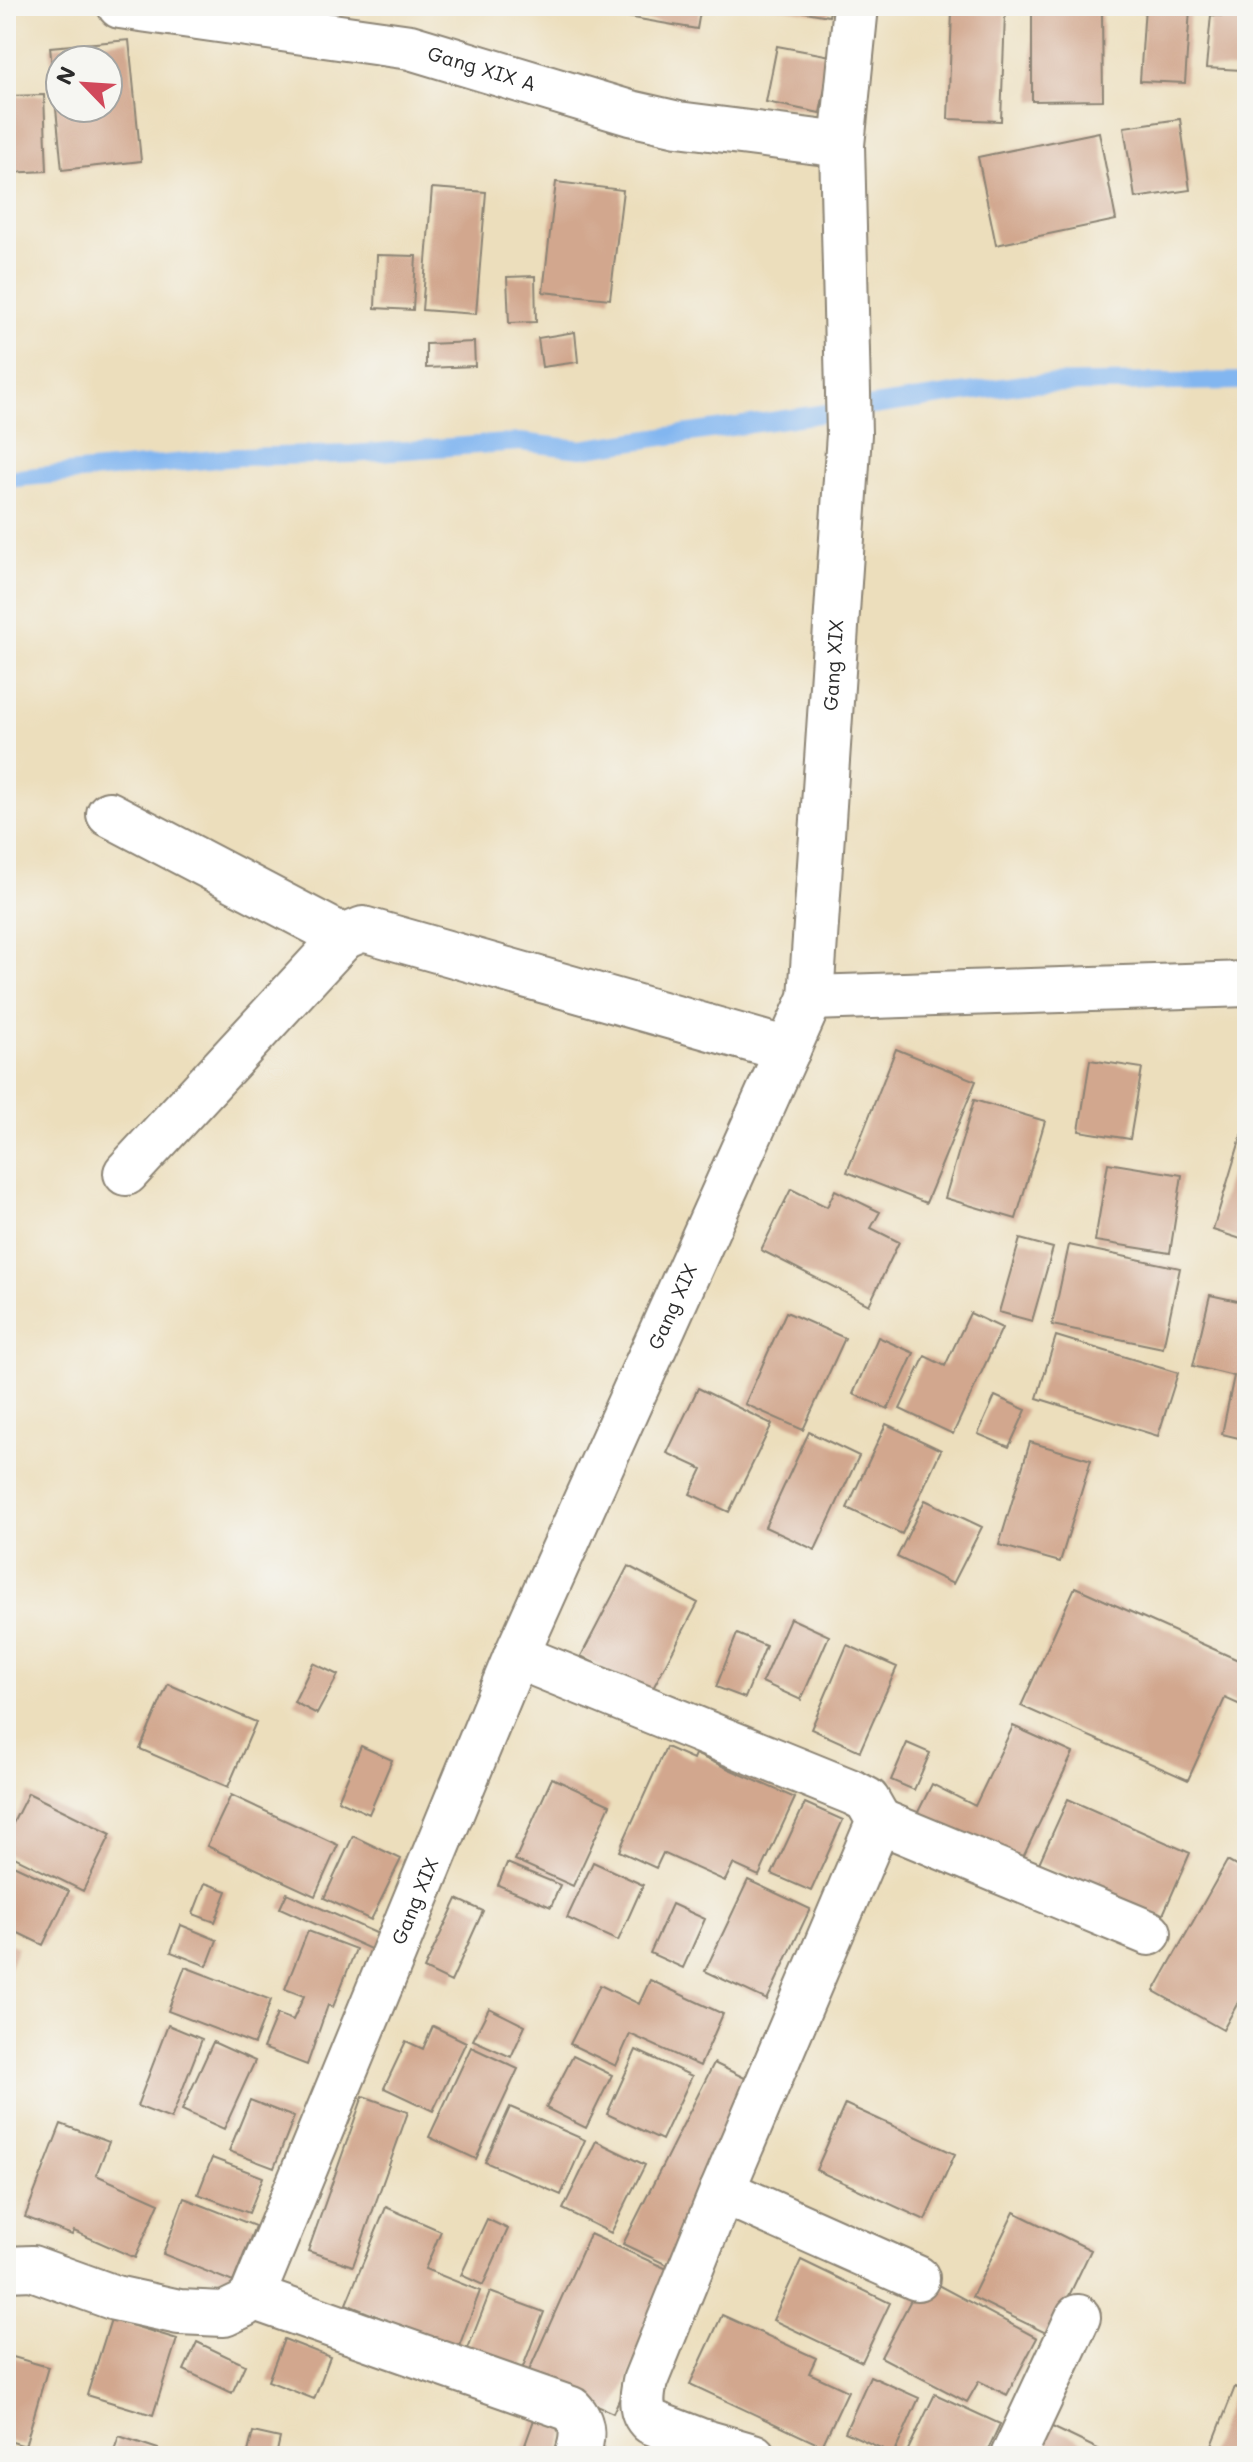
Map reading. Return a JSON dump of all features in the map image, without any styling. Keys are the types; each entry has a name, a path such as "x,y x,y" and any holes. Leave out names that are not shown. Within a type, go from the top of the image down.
{"street":[{"name":"Gang XIX","path":"252,2297 516,1656 811,998 849,434 842,145 856,6"},
{"name":"Gang XIX A","path":"136,7 410,47 630,113 678,124 842,145"},
{"path":"109,814 344,937"},
{"path":"126,1173 344,937 363,929 788,1050"},
{"path":"811,998 1247,984"},
{"path":"516,1656 854,1793 867,1800 879,1821 1149,1933"},
{"path":"753,2456 651,2422 643,2409 642,2395 722,2191 879,1821"},
{"path":"722,2191 917,2278"},
{"path":"6,2269 32,2268 115,2298 179,2312 224,2314 252,2297 571,2409 579,2417 582,2430 577,2456"},
{"path":"1013,2456 1078,2317"}],"building":[{"path":"629,6 701,6 697,29 627,17"},
{"path":"771,6 831,6 829,16"},
{"path":"1145,6 1190,9 1185,83 1140,81"},
{"path":"952,12 1005,14 1001,121 948,119"},
{"path":"1032,13 1102,13 1103,100 1032,101"},
{"path":"1211,15 1246,17 1242,70 1206,68"},
{"path":"129,40 141,161 62,170 58,124 124,124 124,44 84,44"},
{"path":"777,46 831,56 820,113 766,102"},
{"path":"44,95 47,171 6,173 6,96"},
{"path":"1180,119 1190,190 1135,198 1124,127"},
{"path":"1099,132 1116,220 996,245 978,157"},
{"path":"556,182 623,190 610,299 543,292"},
{"path":"432,188 486,192 476,314 422,310"},
{"path":"377,255 416,256 413,310 375,308"},
{"path":"535,276 536,322 509,323 507,277"},
{"path":"575,332 578,362 542,367 538,338"},
{"path":"474,342 475,366 426,368 426,344"},
{"path":"896,1049 976,1081 926,1203 847,1172"},
{"path":"1090,1060 1142,1068 1130,1139 1079,1131"},
{"path":"974,1100 1045,1121 1016,1219 945,1198"},
{"path":"1244,1127 1247,1127 1247,1241 1213,1230"},
{"path":"1108,1163 1182,1175 1170,1253 1095,1241"},
{"path":"791,1189 827,1207 835,1190 880,1212 871,1228 899,1242 869,1305 761,1250"},
{"path":"1020,1239 1053,1248 1032,1321 999,1312"},
{"path":"1069,1245 1180,1268 1163,1348 1052,1325"},
{"path":"1210,1295 1247,1303 1247,1440 1222,1434 1234,1376 1193,1366"},
{"path":"786,1312 845,1338 803,1430 745,1404"},
{"path":"970,1313 1002,1328 953,1434 900,1409 925,1356 945,1366"},
{"path":"1056,1336 1178,1373 1158,1436 1037,1398"},
{"path":"878,1337 914,1353 888,1409 853,1394"},
{"path":"698,1388 772,1424 729,1512 690,1494 702,1469 667,1453"},
{"path":"995,1396 1026,1410 1009,1447 978,1434"},
{"path":"886,1424 941,1450 902,1534 847,1508"},
{"path":"809,1432 859,1456 815,1550 765,1527"},
{"path":"1030,1442 1091,1460 1060,1562 999,1545"},
{"path":"925,1500 982,1527 953,1584 897,1557"},
{"path":"628,1566 698,1603 650,1694 581,1656"},
{"path":"1075,1587 1247,1664 1247,1708 1225,1698 1188,1780 1021,1706"},
{"path":"790,1618 829,1636 801,1700 762,1682"},
{"path":"737,1634 766,1646 745,1698 716,1687"},
{"path":"847,1645 897,1667 860,1751 811,1729"},
{"path":"313,1663 338,1675 317,1714 294,1702"},
{"path":"168,1684 256,1722 228,1787 140,1749"},
{"path":"1013,1726 1073,1753 1017,1870 913,1822 932,1784 975,1806"},
{"path":"907,1743 930,1753 914,1790 891,1780"},
{"path":"361,1746 392,1760 369,1814 338,1800"},
{"path":"666,1747 693,1759 695,1754 795,1798 759,1876 733,1864 725,1881 663,1853 656,1868 619,1851"},
{"path":"552,1778 610,1805 573,1886 515,1860"},
{"path":"28,1793 111,1834 83,1891 6,1853 6,1837"},
{"path":"231,1795 338,1845 315,1896 207,1846"},
{"path":"1068,1799 1190,1853 1162,1917 1039,1863"},
{"path":"805,1803 843,1820 811,1891 772,1874"},
{"path":"353,1836 401,1859 371,1920 324,1898"},
{"path":"1227,1861 1247,1872 1247,1986 1223,2030 1154,1991"},
{"path":"593,1862 643,1885 618,1941 567,1918"},
{"path":"507,1863 560,1885 551,1907 498,1885"},
{"path":"11,1864 69,1891 43,1945 6,1927 6,1874"},
{"path":"748,1880 810,1909 767,2000 705,1971"},
{"path":"205,1883 227,1891 215,1922 193,1914"},
{"path":"287,1893 385,1937 379,1953 280,1908"},
{"path":"457,1899 483,1911 451,1982 424,1969"},
{"path":"672,1904 705,1919 683,1968 650,1953"},
{"path":"181,1925 217,1940 207,1966 171,1952"},
{"path":"308,1931 356,1949 333,2007 328,2005 307,2065 263,2048 277,2014 293,2020 304,1996 285,1989"},
{"path":"6,1942 18,1947 6,1976"},
{"path":"185,1967 271,2000 254,2044 168,2011"},
{"path":"650,1980 723,2014 700,2066 630,2034 616,2066 570,2044 600,1985 639,2004"},
{"path":"489,2008 525,2026 511,2057 473,2040"},
{"path":"168,2025 202,2039 171,2119 137,2106"},
{"path":"433,2026 466,2042 433,2111 384,2088 406,2041 423,2049"},
{"path":"213,2042 255,2061 224,2129 182,2110"},
{"path":"471,2047 518,2069 476,2159 429,2137"},
{"path":"636,2050 692,2076 662,2140 607,2114"},
{"path":"573,2056 612,2075 586,2128 546,2108"},
{"path":"714,2063 757,2084 667,2265 623,2244"},
{"path":"363,2096 408,2112 353,2266 308,2251"},
{"path":"250,2100 294,2117 274,2168 229,2151"},
{"path":"845,2104 955,2154 925,2220 816,2170"},
{"path":"510,2107 585,2140 561,2195 485,2162"},
{"path":"61,2124 109,2142 96,2175 159,2203 135,2258 74,2231 72,2235 25,2217"},
{"path":"596,2141 645,2165 611,2233 563,2209"},
{"path":"212,2158 263,2177 249,2213 198,2194"},
{"path":"184,2198 255,2226 233,2282 163,2254"},
{"path":"386,2207 441,2231 425,2269 480,2291 458,2349 346,2304"},
{"path":"1014,2212 1091,2250 1050,2335 972,2297"},
{"path":"487,2219 508,2229 483,2285 461,2275"},
{"path":"590,2234 676,2273 613,2413 527,2375"},
{"path":"801,2260 890,2303 862,2362 773,2320"},
{"path":"923,2277 1037,2338 1007,2395 979,2381 967,2402 881,2357"},
{"path":"490,2292 544,2312 521,2372 467,2351"},
{"path":"722,2315 816,2358 809,2373 848,2391 822,2446 690,2384"},
{"path":"111,2319 177,2339 153,2415 87,2395"},
{"path":"284,2339 330,2357 314,2399 268,2381"},
{"path":"197,2342 245,2365 232,2393 184,2370"},
{"path":"6,2355 48,2367 25,2446 6,2440"},
{"path":"870,2376 919,2398 894,2454 845,2432"},
{"path":"1235,2387 1247,2392 1247,2456 1208,2456"},
{"path":"935,2394 1000,2424 985,2456 905,2456"},
{"path":"539,2406 571,2417 558,2456 521,2456"},
{"path":"1046,2424 1100,2450 1097,2456 1030,2456"},
{"path":"253,2432 280,2438 276,2456 247,2456"},
{"path":"119,2436 158,2449 156,2456 112,2456"}],"waterway":[{"path":"6,479 238,457 351,454 520,442 581,449 1023,384 1247,381"}]}
